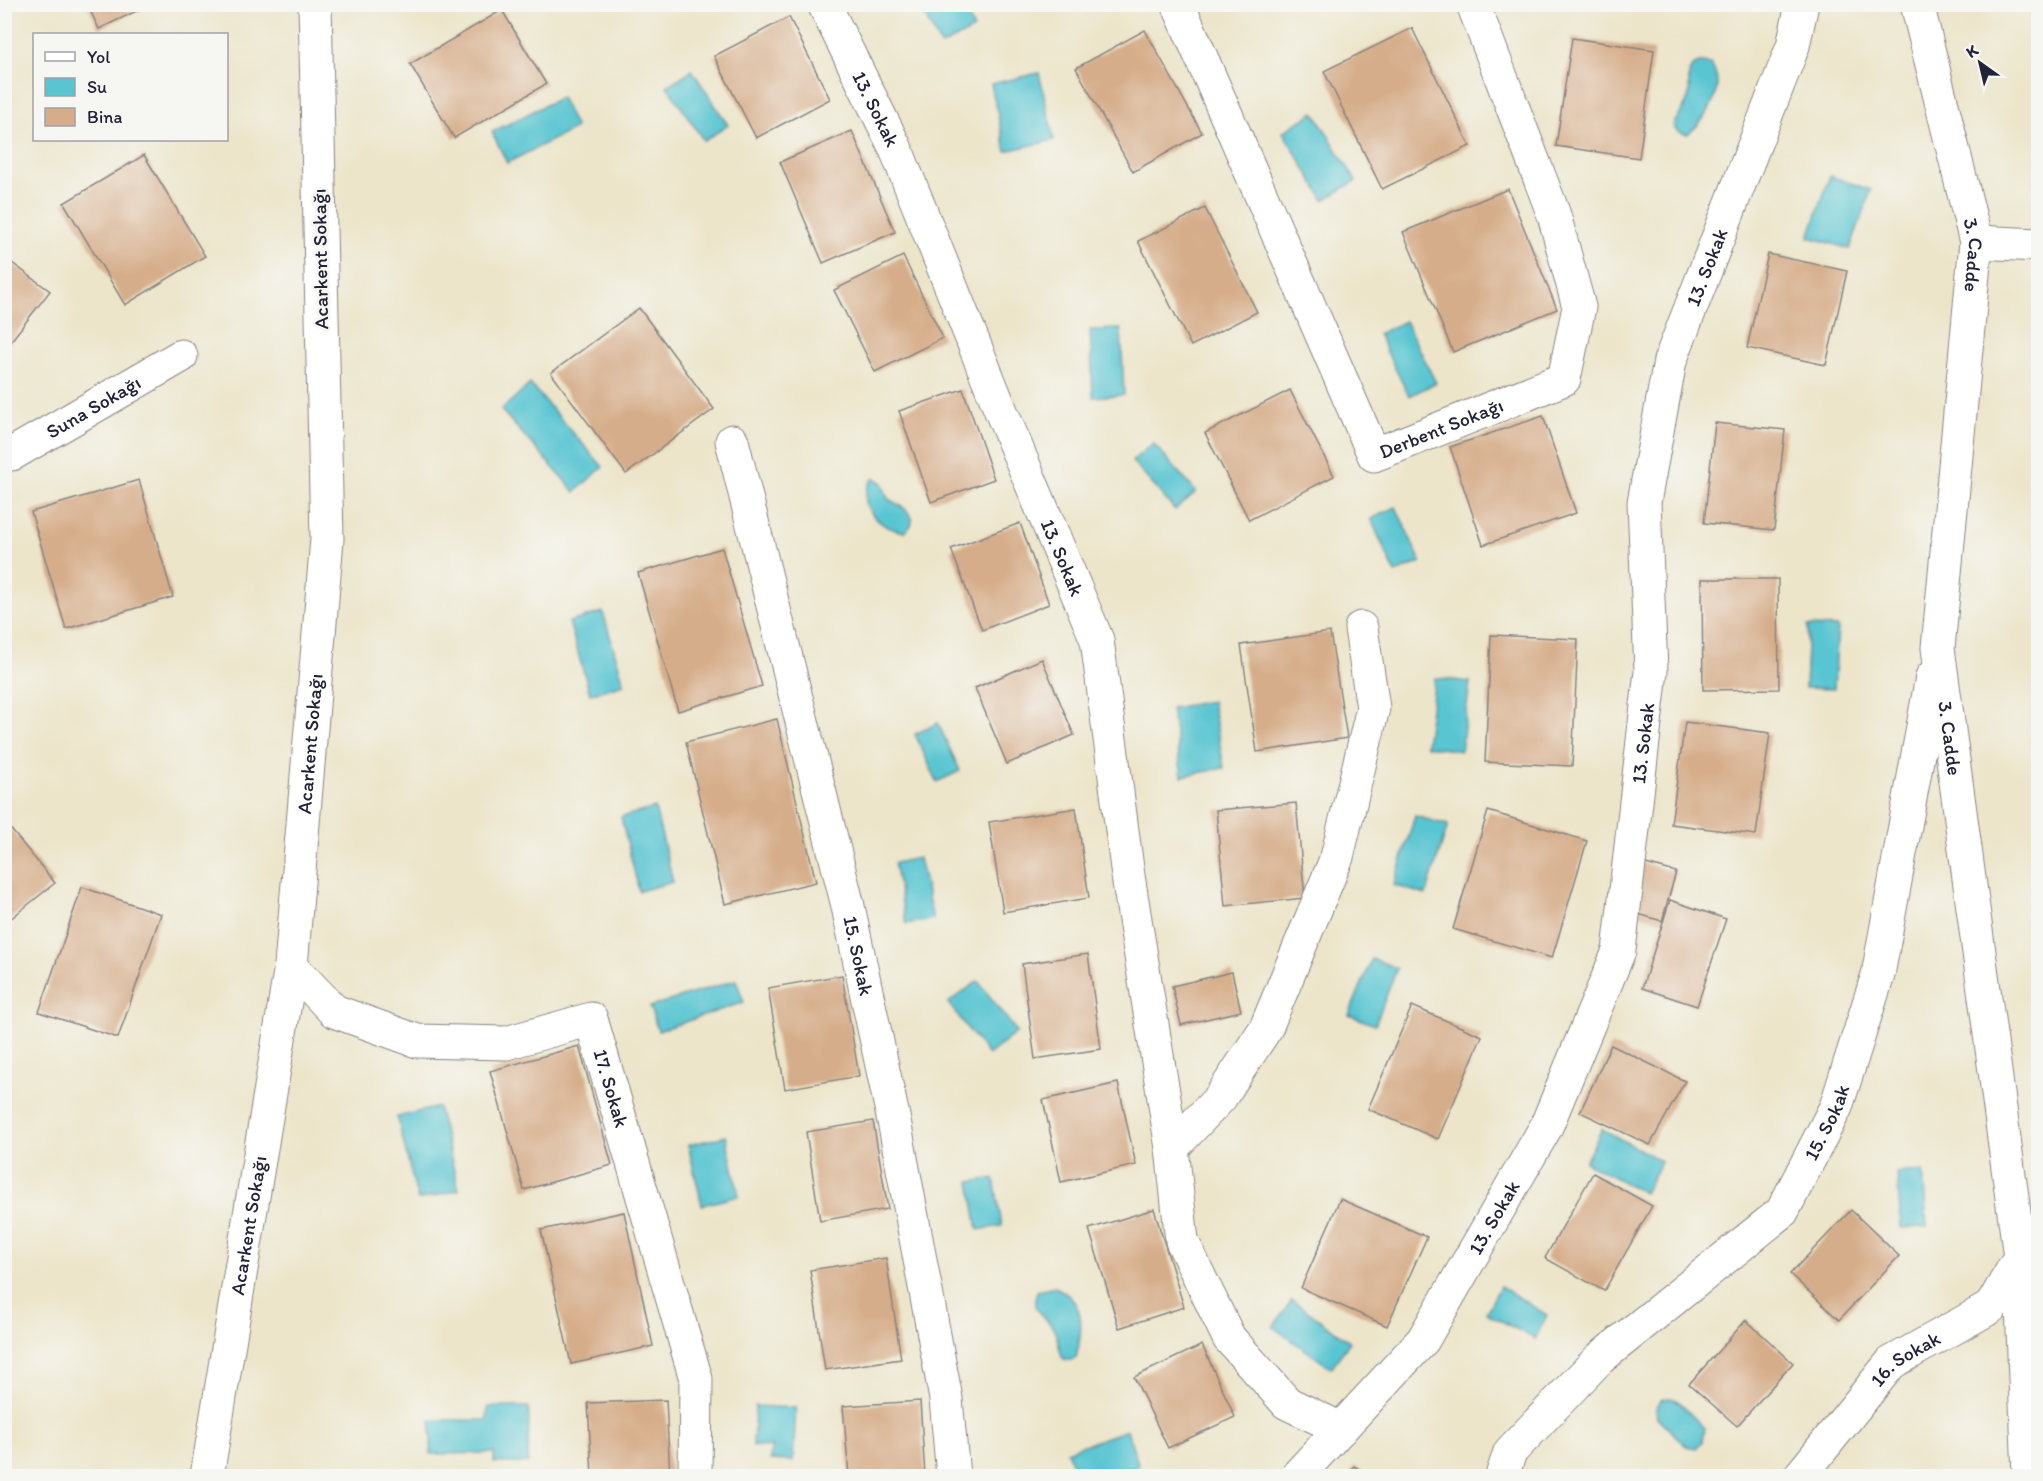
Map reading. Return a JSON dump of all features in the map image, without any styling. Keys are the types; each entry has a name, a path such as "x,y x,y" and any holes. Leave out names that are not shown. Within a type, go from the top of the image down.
{"street":[{"name":"Acarkent Sokağı","path":"207,1476 291,966 327,539 315,4"},
{"name":"13. Sokak","path":"824,4 895,147 1096,640 1128,876 1172,1148 1182,1241 1229,1338 1287,1403 1341,1429"},
{"name":"Derbent Sokağı","path":"1178,4 1374,455 1564,379 1579,307 1554,215 1473,4"},
{"name":"13. Sokak","path":"1297,1476 1423,1340 1546,1127 1619,951 1651,671 1644,502 1670,360 1793,46 1802,4"},
{"name":"3. Cadde","path":"1917,4 1976,242 1938,648 2020,1257 2029,1476"},
{"path":"1976,242 2038,244"},
{"name":"Suna Sokağı","path":"4,455 12,454 181,356"},
{"name":"15. Sokak","path":"732,441 847,902 895,1126 946,1399 953,1476"},
{"path":"1172,1148 1220,1098 1266,1028 1337,857 1373,708 1361,628"},
{"name":"15. Sokak","path":"1502,1476 1510,1452 1599,1359 1782,1212 1836,1107 1878,975 1938,648"},
{"name":"17. Sokak","path":"291,966 333,1011 417,1041 506,1043 591,1019 696,1379 695,1476"},
{"name":"16. Sokak","path":"1800,1476 1891,1364 1991,1307 2020,1257"}],"water":[{"path":"919,5 962,5 974,29 941,46"},
{"path":"1700,63 1710,64 1715,73 1716,92 1702,120 1688,134 1683,133 1677,131 1673,125 1688,99 1691,68"},
{"path":"692,70 728,125 704,141 667,86"},
{"path":"1039,73 1054,140 1006,151 991,84"},
{"path":"561,97 576,128 507,163 492,132"},
{"path":"1314,112 1356,181 1324,200 1283,132"},
{"path":"1830,176 1871,190 1850,249 1809,237"},
{"path":"1405,321 1436,383 1409,396 1378,334"},
{"path":"1121,329 1124,395 1093,397 1090,330"},
{"path":"530,384 603,467 575,492 501,410"},
{"path":"1153,443 1196,492 1175,510 1132,461"},
{"path":"874,478 882,483 888,499 904,508 912,517 910,527 904,532 882,523 873,516 866,505 867,490"},
{"path":"1396,507 1421,562 1395,573 1371,519"},
{"path":"603,612 624,684 590,694 569,622"},
{"path":"1808,626 1838,627 1834,689 1805,688"},
{"path":"1435,678 1470,682 1461,751 1426,746"},
{"path":"1212,701 1224,768 1182,776 1171,708"},
{"path":"938,723 960,771 937,782 915,734"},
{"path":"655,808 673,882 639,891 621,817"},
{"path":"1415,816 1448,825 1426,895 1394,885"},
{"path":"919,858 933,919 906,924 894,863"},
{"path":"1372,959 1397,968 1375,1025 1349,1015"},
{"path":"736,980 744,1002 658,1031 650,1007"},
{"path":"978,981 1017,1032 988,1055 948,1003"},
{"path":"438,1107 459,1190 418,1200 397,1117"},
{"path":"1602,1129 1661,1161 1644,1193 1585,1162"},
{"path":"726,1136 739,1196 702,1205 688,1145"},
{"path":"1923,1171 1927,1227 1901,1228 1897,1173"},
{"path":"994,1178 1002,1226 978,1230 970,1182"},
{"path":"1500,1286 1547,1315 1535,1339 1486,1313"},
{"path":"1055,1287 1066,1293 1078,1308 1081,1327 1076,1358 1073,1360 1066,1360 1062,1357 1053,1328 1035,1304 1037,1291"},
{"path":"1292,1300 1350,1342 1331,1368 1273,1327"},
{"path":"1662,1399 1677,1400 1704,1428 1702,1442 1696,1448 1686,1446 1657,1417 1656,1409 1659,1403"},
{"path":"755,1406 796,1408 793,1461 770,1460 771,1447 753,1446"},
{"path":"488,1407 529,1407 528,1463 494,1463 494,1453 431,1454 431,1420 487,1420"},
{"path":"1127,1430 1139,1466 1109,1476 1076,1476 1067,1451"}],"building":[{"path":"87,4 143,4 145,7 99,29"},
{"path":"502,10 546,84 454,138 410,64"},
{"path":"789,17 830,99 756,138 714,56"},
{"path":"1412,28 1470,146 1382,189 1324,71"},
{"path":"1145,30 1202,133 1133,172 1076,68"},
{"path":"1572,38 1654,50 1639,158 1556,146"},
{"path":"852,131 895,232 823,263 780,162"},
{"path":"144,155 205,256 125,305 64,203"},
{"path":"1508,189 1557,309 1453,352 1403,232"},
{"path":"1205,208 1257,312 1191,346 1138,241"},
{"path":"1768,254 1847,271 1826,365 1747,348"},
{"path":"903,256 943,338 875,372 834,290"},
{"path":"4,257 50,291 4,350"},
{"path":"639,308 714,409 626,474 551,373"},
{"path":"963,389 994,479 931,502 899,411"},
{"path":"1290,390 1334,476 1249,520 1205,433"},
{"path":"1543,416 1576,513 1483,545 1450,447"},
{"path":"1715,423 1785,430 1774,530 1704,523"},
{"path":"139,480 173,597 66,629 31,512"},
{"path":"1020,523 1049,604 982,630 951,549"},
{"path":"722,548 762,686 678,711 638,573"},
{"path":"1702,579 1778,579 1779,689 1703,690"},
{"path":"1330,632 1347,738 1257,752 1241,645"},
{"path":"1491,635 1578,639 1572,766 1485,762"},
{"path":"1042,659 1074,735 1007,764 975,688"},
{"path":"777,719 816,882 725,904 686,742"},
{"path":"1685,722 1770,733 1756,835 1671,824"},
{"path":"1296,803 1305,898 1225,906 1216,810"},
{"path":"1076,808 1089,898 1003,912 989,822"},
{"path":"1488,811 1587,841 1552,958 1453,929"},
{"path":"4,821 55,883 4,924"},
{"path":"1642,863 1676,872 1662,921 1628,911"},
{"path":"82,887 161,914 118,1038 39,1012"},
{"path":"1670,900 1726,919 1697,1006 1642,988"},
{"path":"1088,954 1101,1049 1035,1059 1022,964"},
{"path":"1232,972 1241,1011 1181,1025 1172,986"},
{"path":"842,975 859,1076 785,1089 768,988"},
{"path":"1412,1006 1482,1036 1438,1139 1368,1109"},
{"path":"1611,1045 1685,1081 1650,1145 1580,1112"},
{"path":"579,1046 612,1165 524,1190 490,1071"},
{"path":"1118,1083 1136,1165 1061,1182 1043,1100"},
{"path":"873,1121 888,1209 820,1221 806,1132"},
{"path":"1593,1173 1652,1206 1604,1291 1545,1258"},
{"path":"1340,1199 1427,1237 1387,1326 1301,1288"},
{"path":"1154,1209 1184,1307 1119,1328 1089,1229"},
{"path":"1851,1210 1899,1256 1839,1320 1790,1274"},
{"path":"624,1212 653,1346 571,1364 541,1230"},
{"path":"886,1258 901,1359 825,1370 810,1270"},
{"path":"1746,1320 1793,1363 1737,1426 1689,1384"},
{"path":"1202,1345 1235,1417 1168,1448 1134,1377"},
{"path":"666,1400 670,1476 592,1476 588,1403"},
{"path":"920,1401 925,1476 849,1476 843,1406"},
{"path":"1354,1466 1370,1476 1348,1476"}]}
